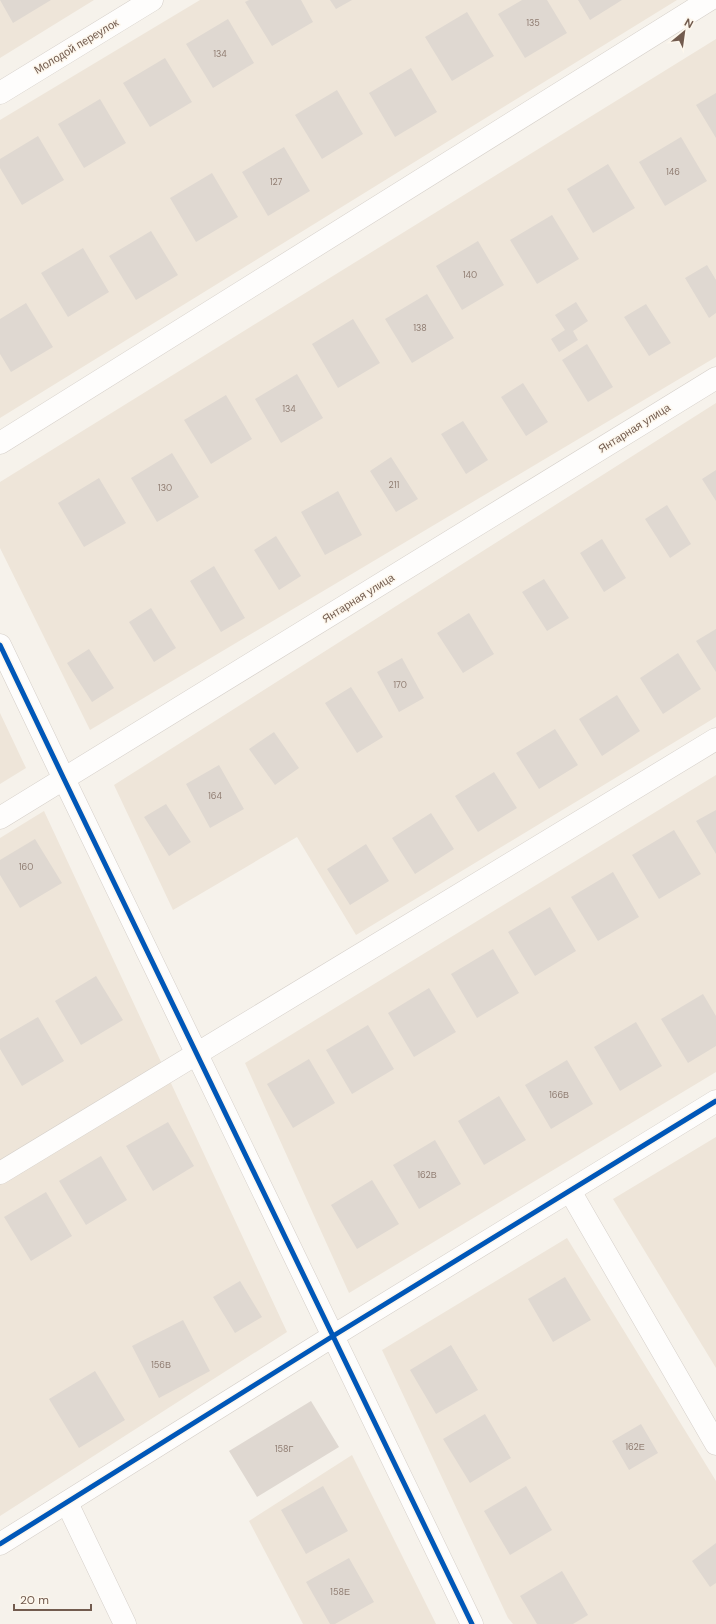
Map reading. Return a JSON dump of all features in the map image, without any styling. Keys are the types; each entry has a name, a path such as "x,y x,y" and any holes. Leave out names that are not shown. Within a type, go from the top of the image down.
{"street":[{"name":"Молодой переулок","path":"0,93 152,0"},
{"path":"0,443 709,0"},
{"name":"Янтарная улица","path":"0,818 716,378"},
{"path":"0,645 472,1624"},
{"path":"0,1174 716,739"},
{"path":"0,1544 333,1336 716,1101"},
{"path":"570,1191 716,1444"},
{"path":"67,1503 125,1624"}],"shaded area":[{"path":"0,0 94,0 0,58"},
{"path":"200,0 677,0 0,418 0,120"},
{"path":"716,39 716,357 90,730 0,548 0,482"},
{"path":"716,403 716,717 356,935 297,837 173,910 114,785"},
{"path":"0,713 26,768 0,784"},
{"path":"716,775 716,1072 349,1293 245,1063"},
{"path":"44,811 287,1332 0,1516 0,838"},
{"path":"716,1137 716,1368 613,1199"},
{"path":"567,1238 716,1481 716,1624 513,1624 508,1618 382,1350"},
{"path":"352,1455 436,1624 303,1624 249,1521"}],"building":[{"path":"0,0 51,0 13,23"},
{"path":"249,0 301,0 313,22 272,46 245,2"},
{"path":"330,0 352,0 336,9"},
{"path":"522,0 547,0 567,33 525,58 498,14"},
{"path":"578,0 622,0 590,20"},
{"path":"467,12 494,56 452,81 425,37"},
{"path":"228,19 254,63 213,88 186,44"},
{"path":"165,58 192,102 150,127 123,83"},
{"path":"411,68 437,112 395,137 369,93"},
{"path":"337,90 363,134 322,159 295,115"},
{"path":"716,93 716,138 696,105"},
{"path":"100,99 126,143 84,168 58,124"},
{"path":"38,136 64,180 22,205 0,168 0,159"},
{"path":"681,137 707,181 665,206 639,162"},
{"path":"284,147 310,191 268,216 242,172"},
{"path":"608,164 635,208 593,233 567,189"},
{"path":"212,173 238,217 196,242 170,198"},
{"path":"552,215 579,259 537,284 510,240"},
{"path":"151,231 178,275 136,300 109,256"},
{"path":"478,241 504,285 462,310 436,266"},
{"path":"83,248 109,292 68,317 41,273"},
{"path":"707,265 716,280 716,313 709,318 685,278"},
{"path":"427,294 454,338 412,363 385,319"},
{"path":"576,302 588,321 573,331 578,340 559,352 551,339 565,330 555,315"},
{"path":"26,303 53,347 11,372 0,354 0,319"},
{"path":"646,304 671,343 649,356 624,317"},
{"path":"353,319 380,363 338,388 312,344"},
{"path":"587,344 613,387 588,402 562,360"},
{"path":"297,374 323,418 281,443 255,399"},
{"path":"523,383 548,422 526,436 501,397"},
{"path":"226,395 252,439 211,464 184,420"},
{"path":"463,421 488,460 466,474 441,434"},
{"path":"172,453 199,497 157,522 131,478"},
{"path":"391,457 418,499 396,512 370,471"},
{"path":"716,470 716,501 702,479"},
{"path":"99,478 126,523 84,547 58,503"},
{"path":"338,491 362,535 325,555 301,512"},
{"path":"667,505 691,544 670,558 645,519"},
{"path":"276,536 301,576 279,590 254,550"},
{"path":"602,539 626,578 604,592 580,553"},
{"path":"214,566 245,618 221,632 190,581"},
{"path":"544,579 569,618 547,631 522,592"},
{"path":"151,608 176,648 154,662 129,622"},
{"path":"469,613 494,654 463,673 437,633"},
{"path":"716,629 716,672 696,641"},
{"path":"89,649 114,688 92,702 67,663"},
{"path":"678,653 701,689 663,714 640,678"},
{"path":"402,658 424,698 399,712 377,672"},
{"path":"351,687 383,737 357,753 325,703"},
{"path":"617,695 640,731 602,756 579,719"},
{"path":"555,729 578,765 539,789 516,753"},
{"path":"274,732 299,768 275,785 249,749"},
{"path":"219,765 244,809 210,828 186,784"},
{"path":"494,772 517,808 478,832 455,796"},
{"path":"166,804 191,842 169,856 144,817"},
{"path":"716,810 716,854 696,821"},
{"path":"431,813 454,849 415,874 392,838"},
{"path":"674,830 701,874 659,899 632,855"},
{"path":"35,839 62,883 20,908 0,875 0,860"},
{"path":"366,844 389,881 350,905 327,869"},
{"path":"613,872 639,917 598,941 571,897"},
{"path":"550,907 576,951 535,976 508,932"},
{"path":"493,949 519,993 477,1018 451,974"},
{"path":"96,976 123,1020 81,1045 55,1001"},
{"path":"429,988 456,1032 414,1057 388,1013"},
{"path":"703,994 716,1016 716,1046 688,1063 661,1019"},
{"path":"38,1017 64,1061 22,1086 0,1049 0,1039"},
{"path":"636,1022 662,1066 620,1091 594,1047"},
{"path":"368,1025 394,1069 352,1094 326,1050"},
{"path":"309,1059 335,1103 293,1128 267,1084"},
{"path":"567,1060 593,1104 551,1129 525,1085"},
{"path":"499,1096 526,1140 484,1165 458,1121"},
{"path":"168,1122 194,1166 153,1191 126,1146"},
{"path":"435,1140 461,1184 419,1209 393,1165"},
{"path":"101,1156 127,1200 86,1225 59,1181"},
{"path":"372,1180 399,1224 357,1249 331,1205"},
{"path":"46,1192 72,1236 31,1261 4,1217"},
{"path":"565,1277 591,1320 553,1342 528,1299"},
{"path":"240,1281 262,1317 235,1333 213,1297"},
{"path":"183,1320 210,1371 159,1398 132,1346"},
{"path":"451,1345 478,1390 436,1414 410,1370"},
{"path":"95,1371 125,1420 79,1448 49,1399"},
{"path":"311,1401 339,1447 257,1497 229,1451"},
{"path":"485,1414 511,1458 470,1483 443,1439"},
{"path":"641,1424 658,1453 629,1470 612,1441"},
{"path":"323,1486 348,1531 306,1554 281,1510"},
{"path":"526,1486 552,1530 510,1555 484,1511"},
{"path":"716,1543 716,1583 710,1587 692,1561"},
{"path":"349,1558 374,1602 335,1624 330,1624 306,1582"},
{"path":"562,1571 588,1615 573,1624 537,1624 520,1596"}],"cycle path":[{"path":"0,645 472,1624"},
{"path":"0,1544 333,1336 716,1101"}]}
